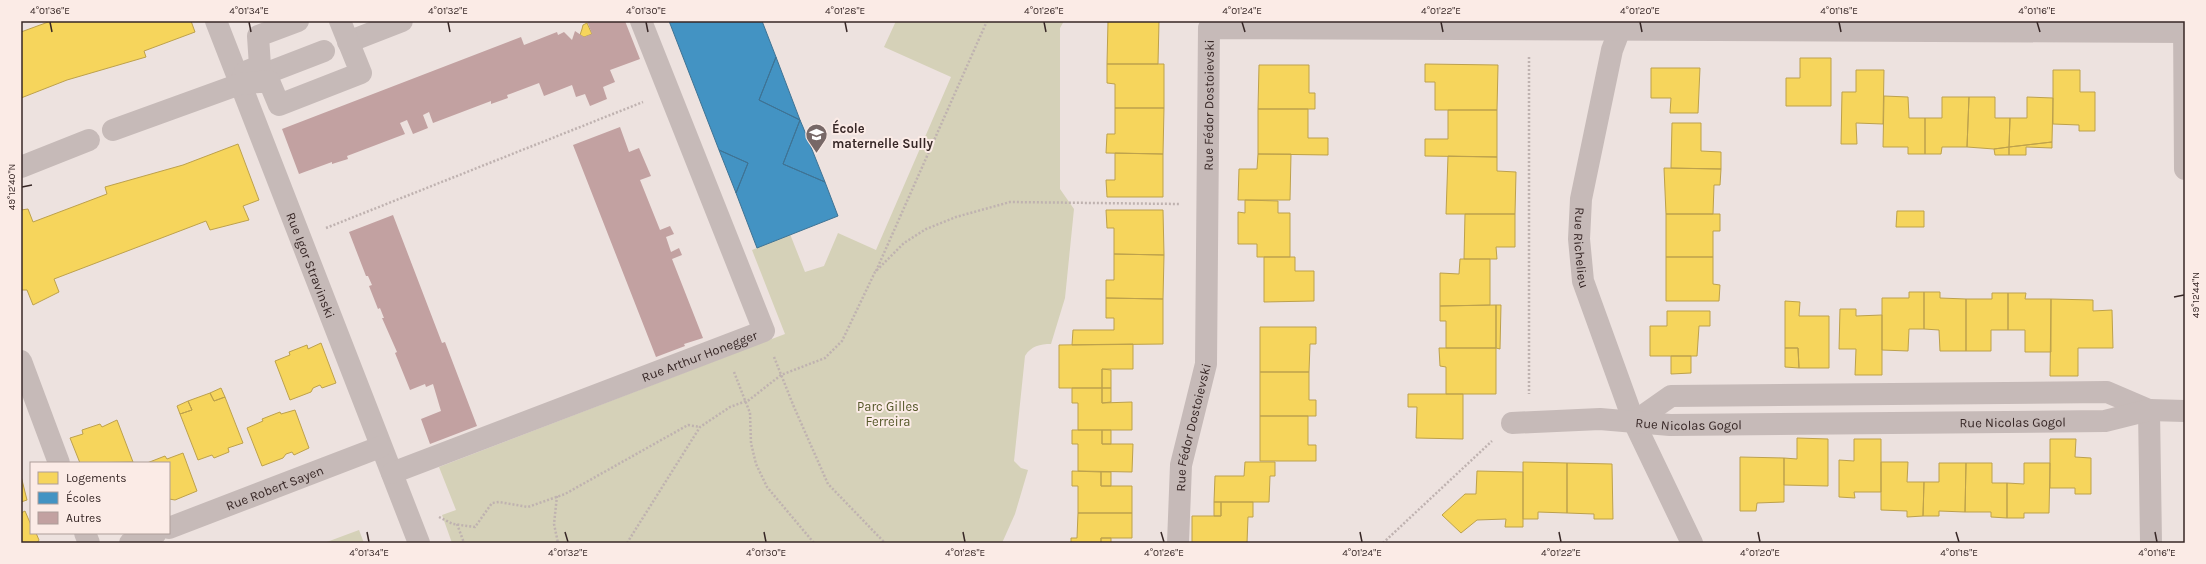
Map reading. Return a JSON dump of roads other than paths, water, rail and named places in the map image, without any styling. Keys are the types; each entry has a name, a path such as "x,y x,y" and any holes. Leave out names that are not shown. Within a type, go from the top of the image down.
{"street":[{"name":"Rue Igor Stravinski","path":"216,21 380,447 392,473 419,543"},
{"path":"240,84 245,72 260,66 258,36 298,21"},
{"path":"240,84 268,81 280,105 361,73 340,21"},
{"path":"348,42 402,21"},
{"name":"Rue Arthur Honegger","path":"392,473 764,331 641,21"},
{"name":"Rue Fédor Dostoievski","path":"1178,543 1181,465 1206,364 1209,24 1528,29 1622,25 2185,28"},
{"name":"Rue Richelieu","path":"1622,25 1612,50 1581,199 1579,239 1583,281 1634,422 1692,543"},
{"path":"2185,28 2185,169"},
{"path":"113,130 240,84 324,50"},
{"path":"21,167 89,140"},
{"path":"21,361 59,462"},
{"name":"Rue Nicolas Gogol","path":"1634,422 1671,396 2107,392 2149,410"},
{"path":"2149,410 2151,543"},
{"name":"Rue Nicolas Gogol","path":"1634,422 1678,425 2105,421 2149,410 2185,411"},
{"path":"1520,423 1600,419 1634,422"},
{"name":"Rue Robert Sayen","path":"170,528 380,447"},
{"path":"130,543 153,534"}],"place":[{"name":"École maternelle Sully","path":"817,154"}],"park label":[{"name":"Parc Gilles Ferreira","path":"888,414"}]}
